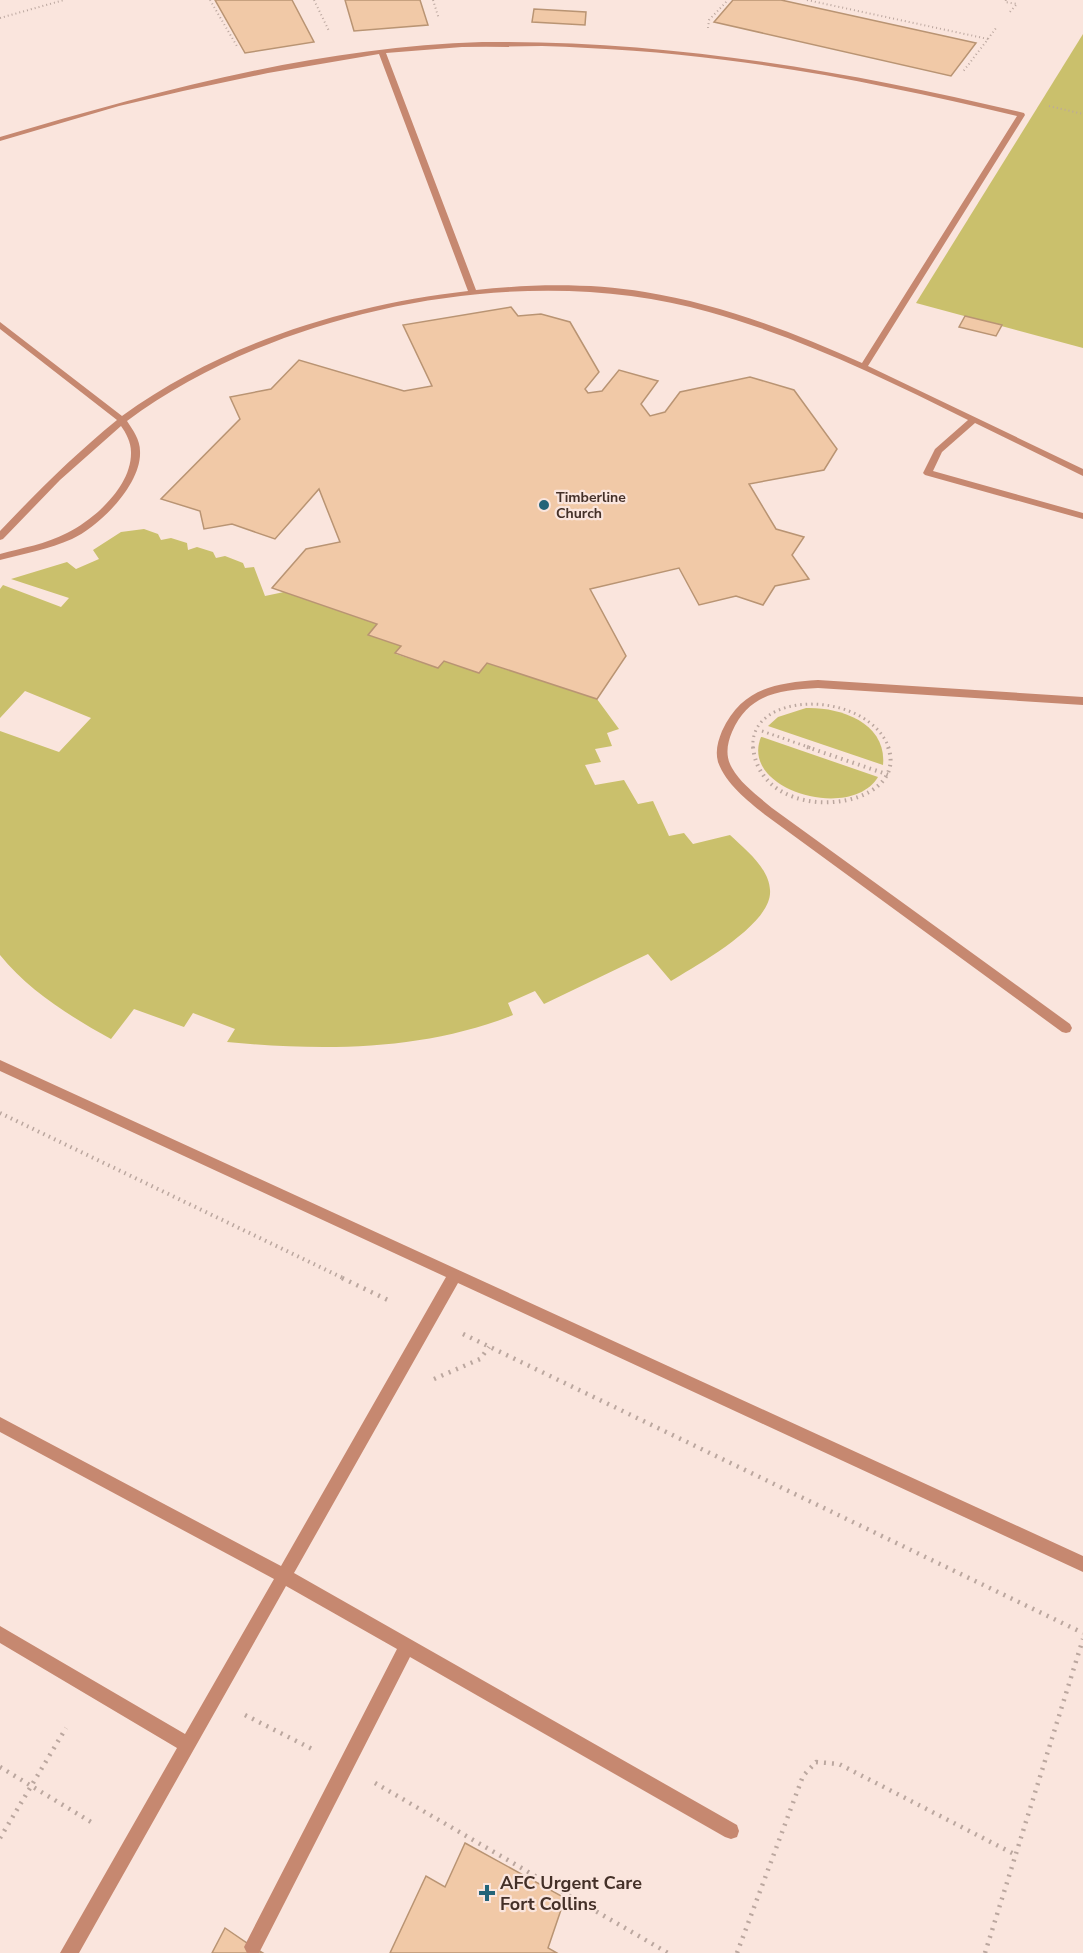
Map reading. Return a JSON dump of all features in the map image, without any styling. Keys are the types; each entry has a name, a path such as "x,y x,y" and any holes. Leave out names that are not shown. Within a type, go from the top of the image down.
{"lane":[{"path":"0,139 154,95 284,67 382,52 500,44 592,45 727,56 880,82 1021,115 864,366"},
{"path":"382,52 473,293"},
{"path":"0,537 44,489 124,422 164,392 206,369 292,333 347,314 473,293 593,289 650,294 709,308 780,332 864,366 926,394 973,420 1083,473"},
{"path":"0,325 124,422 136,451 132,473 117,494 93,520 72,535 39,548 0,557"},
{"path":"973,420 938,451 927,473 1083,516"},
{"path":"1066,1028 768,811 742,788 730,772 722,755 732,721 746,704 761,693 783,686 818,684 1083,702"},
{"path":"0,1065 1083,1564"},
{"path":"69,1953 456,1275"},
{"path":"0,1424 284,1576 731,1831"},
{"path":"0,1634 188,1745"},
{"path":"253,1947 407,1647"}],"path":[{"path":"0,18 64,0"},
{"path":"210,0 243,56"},
{"path":"314,0 334,40"},
{"path":"433,0 442,27"},
{"path":"708,29 709,20 728,0"},
{"path":"807,0 988,39"},
{"path":"1006,0 1005,2 1017,4 1009,13"},
{"path":"960,75 996,28"},
{"path":"1039,104 1083,114"},
{"path":"817,702 845,708 866,718 883,735 890,754 886,774 879,785 863,797 827,804 804,801 773,786 757,769 751,749 756,729 770,715 791,705 817,702"},
{"path":"751,728 892,776"},
{"path":"0,1113 390,1301"},
{"path":"463,1334 1083,1633"},
{"path":"432,1381 480,1359 489,1347"},
{"path":"985,1953 1083,1639"},
{"path":"245,1715 293,1738"},
{"path":"0,1838 66,1728"},
{"path":"737,1953 744,1941 803,1776 816,1762 839,1764 1016,1855"},
{"path":"0,1767 91,1822"},
{"path":"385,1788 668,1953"}],"shaded area":[{"path":"1083,34 1083,348 916,303"},
{"path":"144,529 158,534 161,540 171,538 187,543 188,550 197,547 213,552 216,558 225,556 243,563 245,568 254,567 265,596 284,592 377,624 369,635 401,646 396,654 438,668 444,661 479,673 487,663 597,699 619,729 607,733 612,746 595,749 601,762 585,765 595,785 624,780 638,804 653,801 669,836 684,833 693,844 730,835 749,853 765,874 770,890 768,903 747,930 715,954 671,981 648,954 544,1004 535,991 508,1003 513,1015 443,1036 372,1045 300,1047 227,1042 235,1029 193,1013 184,1027 134,1009 111,1039 81,1022 37,992 0,955 0,731 59,752 91,718 25,691 0,718 0,589 3,585 61,607 69,598 11,579 67,562 76,569 99,559 93,550 121,532"},
{"path":"806,708 820,708 847,715 870,728 878,738 883,765 768,726 778,717"},
{"path":"761,737 878,777 864,790 845,797 823,798 801,794 781,785 766,772 759,756"}],"building":[{"path":"215,0 292,0 314,42 245,53"},
{"path":"345,0 420,0 428,25 354,31"},
{"path":"733,0 781,0 976,43 951,76 714,22"},
{"path":"534,9 586,12 585,25 532,22"},
{"name":"Timberline Church","path":"511,307 518,316 541,314 570,322 599,372 585,389 588,393 602,391 619,370 658,381 641,404 650,416 665,412 680,392 750,377 794,390 837,449 824,470 749,484 776,529 804,537 792,555 809,579 775,586 763,605 736,596 699,605 679,568 590,589 626,656 597,699 487,663 479,673 444,661 438,668 395,653 401,646 368,635 377,624 272,588 306,549 340,542 319,489 275,539 232,524 204,529 200,511 161,499 240,419 230,397 271,389 299,360 404,391 432,386 403,325"},
{"path":"965,316 1002,325 996,336 959,327"},
{"name":"AFC Urgent Care Fort Collins","path":"465,1843 565,1898 548,1948 557,1953 390,1953 426,1876 445,1887"},
{"path":"225,1928 253,1947 263,1953 212,1953"}],"place":[{"name":"Timberline Church","path":"544,505"},
{"name":"AFC Urgent Care Fort Collins","path":"487,1893"}]}
